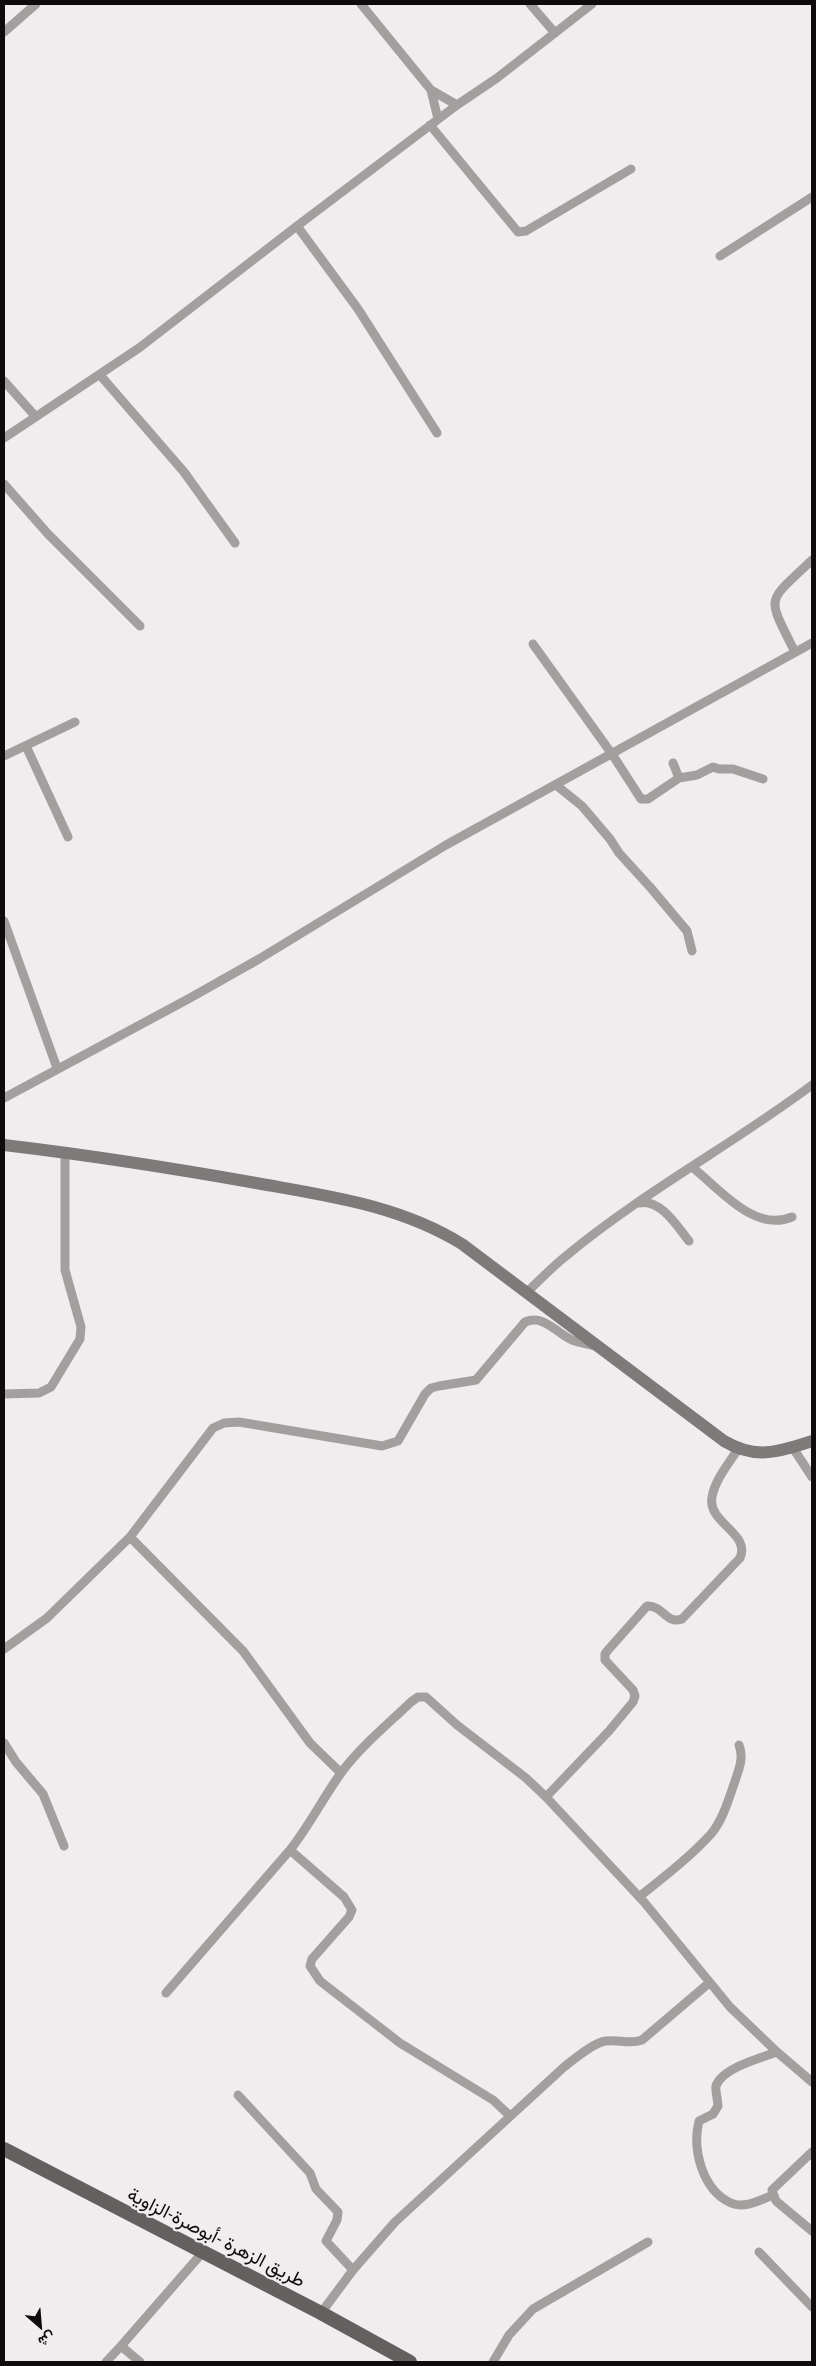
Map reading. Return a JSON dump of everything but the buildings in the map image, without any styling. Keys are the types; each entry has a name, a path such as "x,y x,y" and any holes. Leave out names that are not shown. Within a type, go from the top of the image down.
{"main road":[{"path":"4,1145 230,1178 350,1200 394,1211 448,1235 527,1292 724,1441 738,1449 763,1454 792,1448 812,1441"},
{"name":"طريق الزهرة -أبوصرة-الزاوية","path":"4,2149 321,2313 410,2362"}],"street":[{"path":"4,32 36,4"},
{"path":"361,4 431,90 457,104"},
{"path":"530,4 555,32"},
{"path":"4,438 139,348 457,104 497,78 592,4"},
{"path":"431,90 438,119"},
{"path":"430,125 518,232 526,231 631,169"},
{"path":"720,256 812,197"},
{"path":"297,226 358,309 437,433"},
{"path":"100,374 184,472 235,543"},
{"path":"4,381 36,417"},
{"path":"4,484 48,534 140,626"},
{"path":"794,652 774,612 773,603 776,594 812,560"},
{"path":"4,1098 208,988 446,845 812,643"},
{"path":"533,644 612,754 641,799 655,795 679,778 698,775 713,767 719,769 733,768 763,779"},
{"path":"4,756 75,722"},
{"path":"26,746 68,837"},
{"path":"673,764 679,778"},
{"path":"556,785 582,806 610,838 619,853 687,931 692,951"},
{"path":"4,921 57,1068"},
{"path":"527,1292 564,1257 636,1203 774,1114 812,1085"},
{"path":"4,1394 38,1392 51,1387 80,1339 81,1327 65,1270 65,1153"},
{"path":"692,1167 749,1213 774,1221 782,1221 792,1217"},
{"path":"636,1203 646,1201 655,1204 671,1219 689,1241"},
{"path":"4,1649 47,1618 130,1537 180,1473 205,1435 224,1422 239,1422 382,1446 391,1445 398,1441 425,1394 431,1388 476,1380 525,1322 533,1319 541,1321 571,1340 599,1347"},
{"path":"792,1448 812,1477"},
{"path":"546,1797 609,1731 633,1702 635,1696 633,1690 605,1660 605,1654 608,1650 648,1606 656,1608 670,1620 676,1621 682,1618 740,1558 744,1550 742,1543 717,1517 711,1498 714,1487 738,1449"},
{"path":"130,1537 242,1651 310,1744 341,1773"},
{"path":"166,1993 290,1850 306,1830 341,1773 361,1750 411,1702 418,1697 426,1697 457,1725 526,1778 546,1797 639,1897 730,2007 812,2082"},
{"path":"4,1743 16,1762 43,1794 64,1846"},
{"path":"639,1897 670,1872 712,1833 724,1810 741,1765 742,1752 739,1745"},
{"path":"290,1850 344,1897 352,1910 312,1959 310,1966 313,1973 320,1981 400,2043 493,2100 509,2115"},
{"path":"321,2313 353,2270 395,2222 509,2115 576,2057 605,2041 633,2043 642,2040 709,1983"},
{"path":"773,2195 752,2204 732,2204 723,2197 708,2184 701,2167 697,2130 699,2121 712,2114 718,2106 716,2087 720,2080 734,2068 777,2052"},
{"path":"238,2095 310,2173 316,2189 336,2208 337,2220 326,2241 353,2270"},
{"path":"812,2152 772,2190 776,2201 812,2232"},
{"path":"493,2362 509,2335 533,2309 648,2242"},
{"path":"106,2362 203,2252"},
{"path":"759,2252 812,2307"},
{"path":"121,2346 140,2362"}]}
